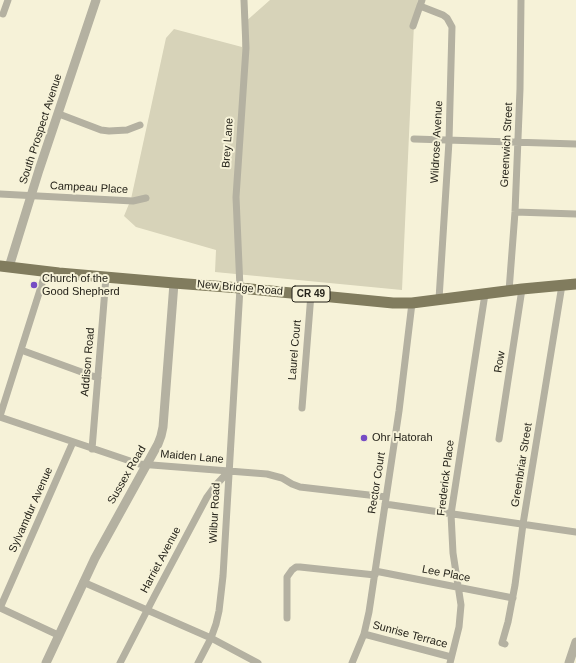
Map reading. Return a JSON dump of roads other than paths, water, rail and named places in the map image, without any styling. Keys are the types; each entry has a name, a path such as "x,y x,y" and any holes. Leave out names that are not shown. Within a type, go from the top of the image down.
{"main road":[{"name":"New Bridge Road","path":"5,266 106,277 311,294 393,303 576,284"}],"street":[{"path":"3,14 8,0"},
{"name":"South Prospect Avenue","path":"5,266 31,196 96,0"},
{"name":"Brey Lane","path":"240,288 236,197 246,48 244,0"},
{"name":"Greenwich Street","path":"509,291 518,143 520,89 520,0"},
{"path":"413,26 421,3"},
{"name":"Wildrose Avenue","path":"421,3 447,18 452,27 449,141 439,299"},
{"path":"59,114 101,130 127,130 140,126"},
{"path":"414,140 576,144"},
{"name":"Campeau Place","path":"0,194 133,201 146,198"},
{"path":"515,212 576,214"},
{"path":"0,416 46,271"},
{"name":"Addison Road","path":"92,449 106,277"},
{"name":"Sussex Road","path":"46,663 106,536 158,444 163,427 174,283"},
{"name":"Greenbriar Street","path":"505,644 502,643 513,598 523,524 562,285"},
{"name":"Wilbur Road","path":"198,663 211,638 220,611 240,288"},
{"name":"Row","path":"499,439 522,289"},
{"name":"Laurel Court","path":"302,408 311,294"},
{"name":"Frederick Place","path":"450,660 461,616 459,587 453,553 451,514 485,294"},
{"name":"Rector Court","path":"352,663 364,634 369,612 399,411 412,302"},
{"path":"21,350 98,378"},
{"name":"Maiden Lane","path":"0,416 132,463 274,475 300,487 385,500 451,514 576,532"},
{"name":"Sylvamdur Avenue","path":"0,608 73,442"},
{"name":"Harriet Avenue","path":"120,663 207,497 229,471"},
{"name":"Lee Place","path":"287,618 287,577 296,567 375,573 513,598"},
{"path":"83,582 211,638 258,663"},
{"path":"0,608 58,636"},
{"name":"Sunrise Terrace","path":"364,634 450,660"},
{"path":"569,663 576,642"}],"place":[{"name":"Church of the Good Shepherd","path":"34,285"},
{"name":"Ohr Hatorah","path":"364,438"}]}
